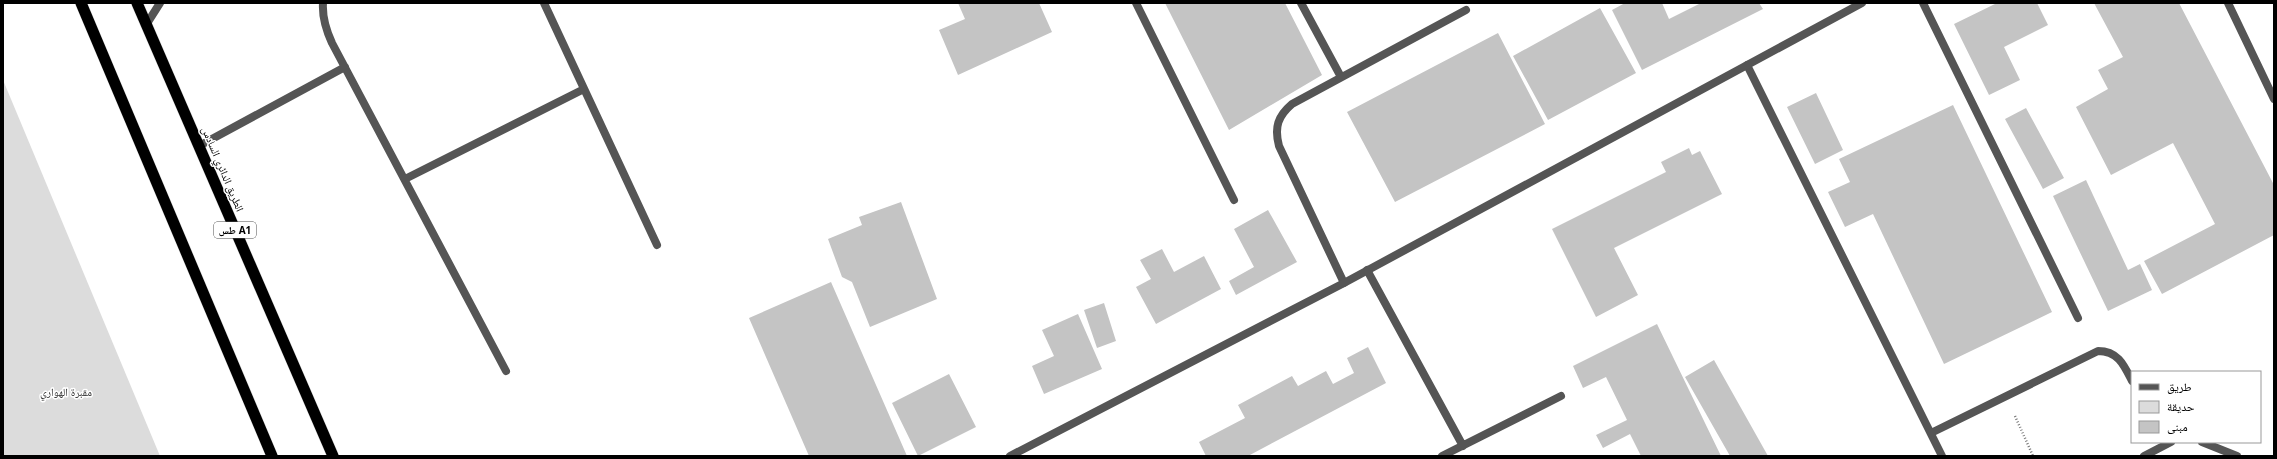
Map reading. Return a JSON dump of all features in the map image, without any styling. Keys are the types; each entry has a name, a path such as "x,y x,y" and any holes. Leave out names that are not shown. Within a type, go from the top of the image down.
{"highway":[{"path":"80,3 272,456"},
{"name":"الطريق الدائري السادس","path":"137,3 333,456"}],"street":[{"path":"146,25 160,3"},
{"path":"323,3 322,12 325,28 506,371"},
{"path":"544,3 657,245"},
{"path":"1136,3 1234,200"},
{"path":"1301,3 1341,77"},
{"path":"1010,456 1344,283 1862,3"},
{"path":"1923,3 2078,318"},
{"path":"2228,3 2274,99"},
{"path":"1344,283 1278,146 1276,134 1277,122 1283,112 1292,104 1466,10"},
{"path":"1747,65 1942,456"},
{"path":"199,146 345,67"},
{"path":"405,179 584,89"},
{"path":"1367,270 1463,446"},
{"path":"1931,433 2098,351 2113,354 2120,359 2131,379"},
{"path":"1442,456 1561,396"},
{"path":"2144,456 2167,443"},
{"path":"2204,443 2237,456"}],"path":[{"path":"2005,396 2033,456"}],"green space":[{"name":"مقبرة الهواري","path":"3,80 160,456 3,456"}],"building":[{"path":"958,3 1039,3 1052,32 958,75 939,30 965,19"},
{"path":"1165,3 1285,3 1322,75 1229,130"},
{"path":"1625,3 1662,3 1669,19 1701,3 1759,3 1763,9 1642,70 1612,10"},
{"path":"1997,3 2037,3 2048,25 2004,47 2020,80 1989,95 1954,24"},
{"path":"2094,3 2179,3 2274,185 2274,235 2162,294 2144,261 2215,224 2173,143 2111,175 2076,107 2108,89 2098,70 2123,57"},
{"path":"1600,8 1636,73 1548,120 1513,56"},
{"path":"1498,33 1545,124 1395,202 1347,112"},
{"path":"1816,93 1843,150 1815,164 1787,107"},
{"path":"1953,105 2052,312 1944,364 1873,214 1845,227 1828,192 1850,182 1839,159"},
{"path":"2026,108 2064,178 2043,189 2005,119"},
{"path":"1689,148 1692,155 1700,151 1722,194 1614,248 1638,295 1596,317 1552,229 1666,172 1661,162"},
{"path":"2086,180 2128,270 2140,264 2152,290 2108,311 2053,196"},
{"path":"901,202 937,299 870,327 852,282 842,277 828,239 862,225 859,217"},
{"path":"1268,210 1297,262 1236,295 1229,281 1254,267 1234,229"},
{"path":"1162,249 1174,272 1204,256 1221,289 1156,324 1136,287 1151,279 1140,260"},
{"path":"831,282 907,456 809,456 749,318"},
{"path":"1104,303 1116,341 1097,348 1084,310"},
{"path":"1078,314 1102,369 1044,394 1032,366 1054,356 1042,330"},
{"path":"1657,324 1721,456 1641,456 1630,434 1603,448 1596,435 1627,420 1606,377 1583,388 1573,366"},
{"path":"1368,347 1386,383 1248,456 1206,456 1199,442 1245,418 1238,405 1292,376 1298,386 1326,371 1333,384 1354,373 1347,358"},
{"path":"1714,360 1768,456 1730,456 1685,377"},
{"path":"949,374 976,427 918,456 892,403"}]}
